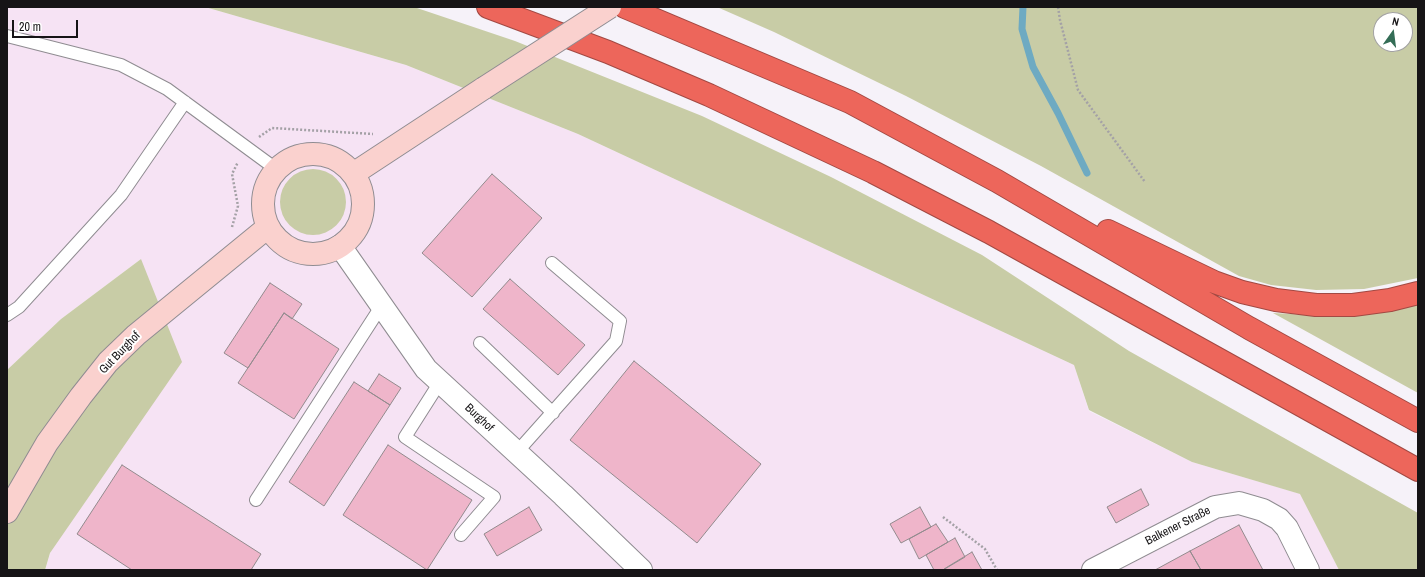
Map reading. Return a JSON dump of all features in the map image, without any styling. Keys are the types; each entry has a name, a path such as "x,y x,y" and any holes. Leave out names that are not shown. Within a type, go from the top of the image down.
{"highway":[{"path":"488,7 608,52 702,92 872,172 989,232 1418,470"},
{"path":"625,7 850,102 997,181 1249,328 1418,421"},
{"path":"997,181 1214,282 1242,292 1276,300 1316,305 1353,305 1390,300 1418,293"}],"street":[{"path":"353,174 610,7"},
{"path":"315,154 330,157 342,164 353,174 362,195 361,218 349,238 340,246 327,252 314,254 300,252 287,247 276,238 268,227 263,212 263,197 268,182 276,169 288,160 301,155 315,154"},
{"name":"Gut Burghof","path":"7,512 47,443 108,362 136,335 268,227"},
{"name":"Burghof","path":"340,246 426,369 517,452 641,570"},
{"name":"Balkener Straße","path":"1093,570 1215,507 1239,503 1263,510 1279,519 1287,528 1308,570"}],"lane":[{"path":"7,36 121,65 167,89 276,169"},
{"path":"7,315 19,307 121,195 185,102"},
{"path":"517,452 616,341 620,321 552,263"},
{"path":"256,500 382,305"},
{"path":"480,343 553,413"},
{"path":"440,382 405,437 494,497 461,536"}],"path":[{"path":"1058,7 1078,90 1145,182"},
{"path":"261,134 272,128 375,134"},
{"path":"236,165 232,174 238,206 232,228 242,249"},
{"path":"943,517 985,549 997,570"}],"shaded area":[{"path":"7,7 205,7 406,65 578,134 1074,365 1089,411 1192,462 1301,494 1339,570 45,570 141,259 61,319 7,370"}],"green space":[{"path":"205,7 414,7 515,41 702,116 831,177 982,255 1129,351 1418,513 1418,570 1339,570 1300,494 1192,462 1089,410 1074,365 578,134 406,65"},
{"path":"717,7 1418,7 1418,278 1364,289 1316,290 1271,285 1239,276 1041,166 906,96 774,32"},
{"path":"313,169 326,171 336,179 344,189 346,202 344,215 336,225 326,233 313,235 300,233 290,225 282,215 280,202 282,189 290,179 300,171"},
{"path":"141,259 182,362 50,553 45,570 7,570 7,370 61,319"},
{"path":"1418,304 1418,393 1273,313 1347,317 1381,312"}],"building":[{"path":"492,174 542,218 472,297 422,253"},
{"path":"510,279 585,345 558,375 483,309"},
{"path":"270,283 302,304 292,319 284,313 248,368 224,353"},
{"path":"284,313 339,349 294,419 238,383"},
{"path":"634,361 761,464 697,543 570,440"},
{"path":"379,374 401,388 390,405 368,391"},
{"path":"354,382 390,405 324,506 289,482"},
{"path":"388,445 472,500 427,570 343,515"},
{"path":"122,465 261,554 251,570 132,570 77,534"},
{"path":"1141,489 1149,505 1116,523 1107,507"},
{"path":"529,507 542,530 497,556 484,534"},
{"path":"920,507 931,527 901,543 890,524"},
{"path":"936,524 948,542 919,559 909,539"},
{"path":"1239,525 1263,570 1201,570 1190,551"},
{"path":"955,538 965,557 943,570 934,570 926,555"},
{"path":"1190,551 1201,570 1155,570"},
{"path":"972,552 982,570 944,569"}],"waterway":[{"path":"1023,7 1022,29 1033,67 1058,113 1087,173"}]}
